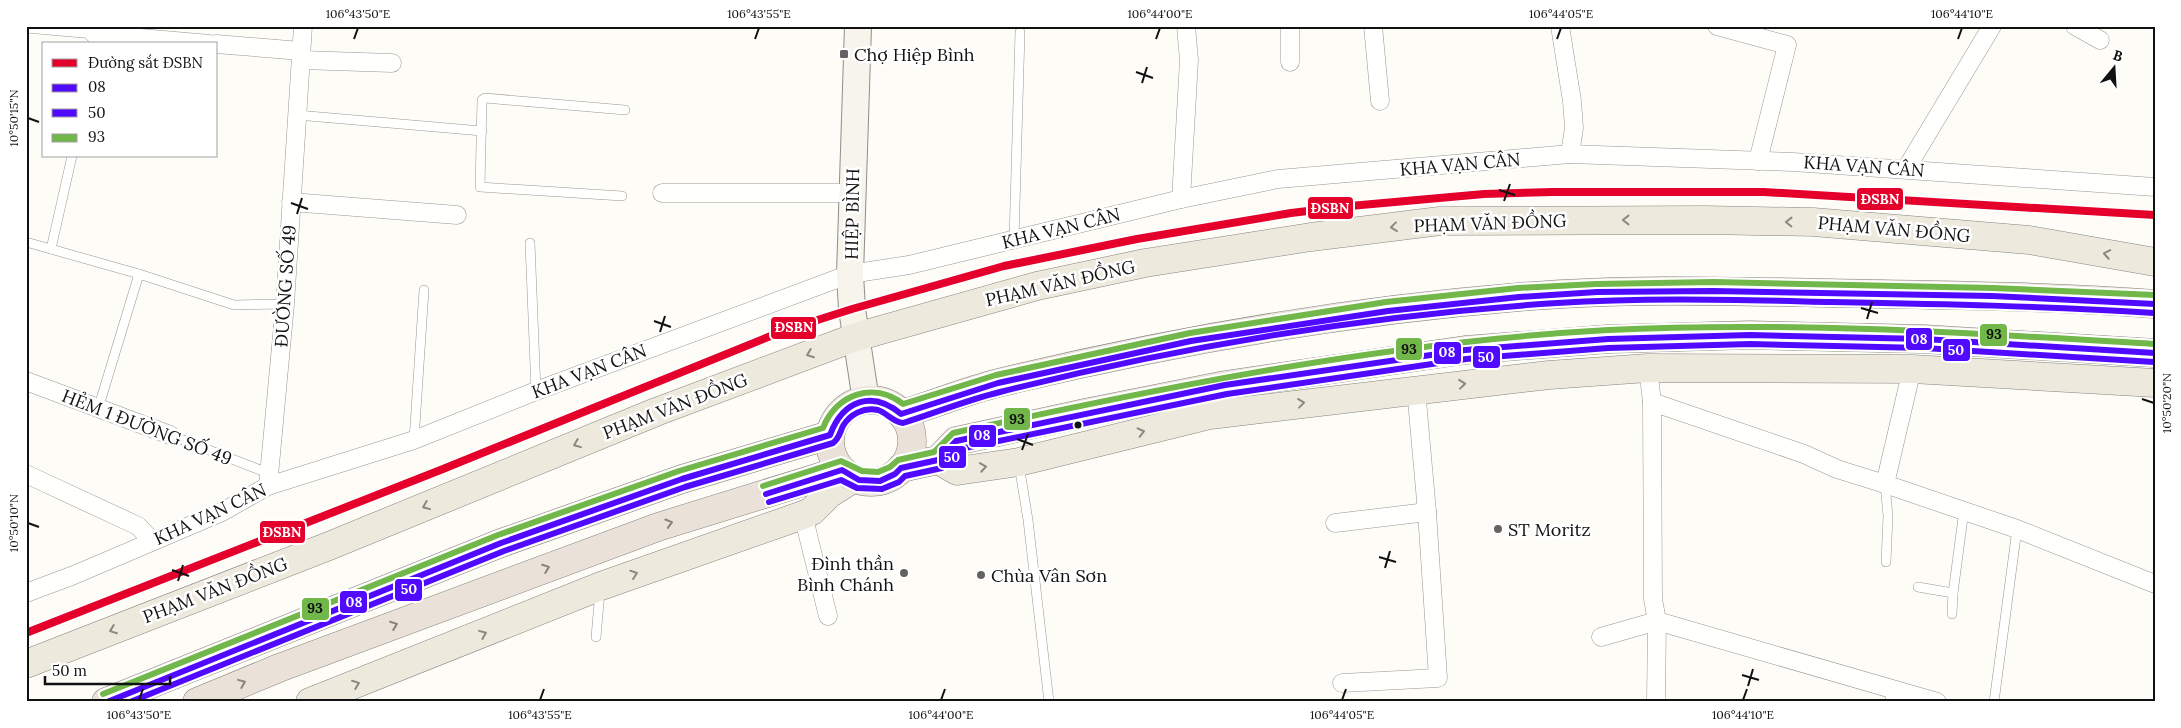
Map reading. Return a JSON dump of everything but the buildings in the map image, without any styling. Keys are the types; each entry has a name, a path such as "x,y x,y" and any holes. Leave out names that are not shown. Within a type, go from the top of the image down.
{"highway":[{"path":"901,414 994,384 1179,344 1434,305 1521,297 1664,291 1796,292 1967,295 2155,304"},
{"path":"901,468 938,460 956,441 1085,413 1225,385 1465,350 1608,339 1750,335 1924,340 2155,353"},
{"path":"866,401 888,404 901,414 909,427 912,438 910,453 901,468 895,474 880,481 867,482 848,474 831,451 830,435 834,424 843,412 855,404 866,401"},
{"path":"106,702 501,543 682,479 830,435"},
{"path":"197,702 279,668 658,527 848,474"}],"main road":[{"name":"HIỆP BÌNH","path":"858,26 850,274 856,337 866,401"},
{"name":"PHẠM VĂN ĐỒNG","path":"26,664 329,546 656,412 856,337 1036,286 1145,263 1311,237 1440,222 1705,220 1813,222 2029,240 2155,262"},
{"path":"938,460 957,472 1019,462 1210,415 1550,374 1648,368 1912,369 2155,383"},
{"path":"310,702 601,586 803,515 812,510 848,474"}],"street":[{"name":"ĐƯỜNG SỐ 49","path":"268,480 285,304 302,26"},
{"path":"1181,199 1189,60 1186,26"},
{"path":"1290,26 1290,62"},
{"path":"1373,26 1380,102"},
{"path":"1560,26 1572,101 1574,128 1570,154"},
{"path":"1717,26 1787,45 1758,161"},
{"path":"1906,169 1992,26"},
{"path":"2075,26 2100,40"},
{"path":"94,35 184,42"},
{"path":"218,44 301,56 392,63"},
{"name":"KHA VẠN CÂN","path":"26,593 74,575 222,512 268,480 414,440 536,391 850,274 909,265 1181,199 1278,179 1570,154 1906,169 2155,186"},
{"path":"662,193 852,193"},
{"path":"291,202 457,214"},
{"path":"1648,368 1652,402 1653,599 1657,621 1656,702"},
{"path":"1885,484 1912,369"},
{"name":"HẺM 1 ĐƯỜNG SỐ 49","path":"26,381 170,435"},
{"path":"1342,683 1438,678 1427,512 1416,389"},
{"path":"1652,402 1804,454 1837,469 2017,528 2155,584"},
{"path":"26,474 138,526 152,541"},
{"path":"1335,523 1427,512"},
{"path":"803,515 828,616"},
{"path":"1601,637 1657,621 1890,695 1937,702"}],"lane":[{"path":"26,28 94,35"},
{"path":"1014,240 1020,32"},
{"path":"622,196 480,187 482,100 485,98 625,110"},
{"path":"297,115 482,131"},
{"path":"51,249 72,158"},
{"path":"26,242 139,274 234,305 285,304"},
{"path":"530,244 536,391"},
{"path":"98,409 139,274"},
{"path":"414,440 424,290"},
{"name":"HẺM 1 ĐƯỜNG SỐ 49","path":"170,435 268,480"},
{"path":"1019,462 1028,520 1049,702"},
{"path":"1885,484 1888,516 1886,562"},
{"path":"1952,614 1964,510"},
{"path":"1994,702 2017,528"},
{"path":"596,636 601,586"},
{"path":"1918,587 1953,593"}],"rail line":[{"name":"ĐSBN","path":"26,633 443,469 783,331 852,309 1004,266 1137,239 1291,213 1350,206 1484,194 1553,192 1764,192 2155,215"}],"transit line":[{"name":"93","path":"103,694 498,535 679,471 823,428 829,416 837,407 846,399 857,395 880,393 892,397 903,404 996,375 1190,333 1386,302 1518,288 1596,284 1714,282 1993,288 2155,295"},
{"name":"08","path":"107,702 501,543 682,479 830,435 843,414 860,402 879,402 901,414 998,383 1191,341 1388,311 1519,297 1597,292 1713,291 1992,296 2155,304"},
{"name":"50","path":"130,702 504,551 685,487 833,443 849,418 858,412 873,409 903,423 1000,392 1138,360 1347,324 1487,308 1625,300 1728,300 1993,306 2154,313"},
{"name":"93","path":"763,486 841,461 862,471 878,472 890,467 898,460 934,452 953,433 1115,399 1279,368 1361,355 1525,336 1608,330 1745,327 1882,329 2155,344"},
{"name":"08","path":"766,494 842,470 859,480 880,481 895,474 901,468 938,460 956,441 1225,385 1465,350 1608,339 1750,335 1924,339 2155,353"},
{"name":"50","path":"769,502 841,480 857,488 882,489 899,482 905,476 942,468 960,449 1227,394 1466,359 1608,348 1750,344 1924,348 2154,362"}],"place":[{"name":"Chợ Hiệp Bình","path":"844,54"},
{"name":"ST Moritz","path":"1498,529"},
{"name":"Đình thần Bình Chánh","path":"904,573"},
{"name":"Chùa Vân Sơn","path":"981,575"}]}
